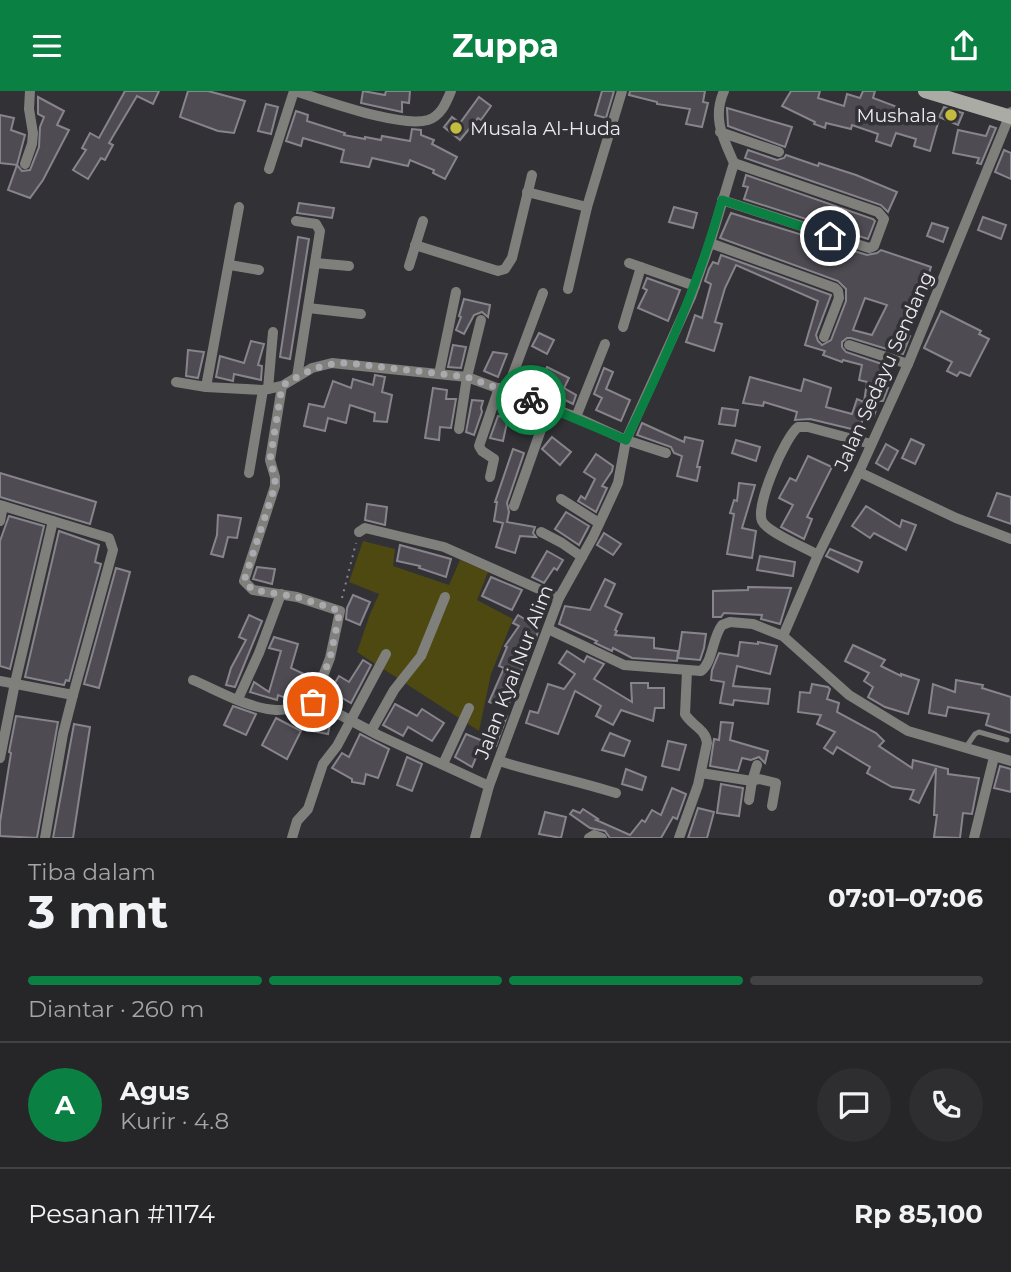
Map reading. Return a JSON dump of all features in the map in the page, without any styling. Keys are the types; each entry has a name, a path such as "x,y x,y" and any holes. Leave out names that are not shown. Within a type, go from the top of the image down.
{"street":[{"path":"25,164 33,144 30,91"},
{"path":"269,169 294,91 409,123 430,119 444,109 451,91"},
{"path":"568,289 587,207 622,91"},
{"path":"722,200 873,248 884,219 878,212 734,163 720,132 718,109 724,91"},
{"path":"925,91 1011,115"},
{"name":"Jalan Sedayu Sendang","path":"783,636 908,364 1011,115"},
{"path":"720,132 779,152"},
{"name":"Jalan Kyai Nur Alim","path":"475,838 489,786 559,598 599,523 621,472 626,440 695,286 734,163"},
{"path":"415,245 498,271 505,269 512,258 532,175"},
{"path":"527,193 587,207"},
{"path":"206,387 239,207"},
{"path":"296,221 319,227 297,377"},
{"path":"409,265 423,221"},
{"path":"710,243 835,288 839,298 824,337"},
{"path":"315,263 349,266"},
{"path":"629,263 695,286"},
{"path":"230,265 259,269"},
{"path":"623,327 641,267"},
{"path":"439,374 456,292"},
{"path":"490,478 494,459 481,451 480,446 543,293"},
{"path":"308,308 361,314"},
{"path":"459,429 467,377 481,320"},
{"path":"249,473 273,333"},
{"path":"576,417 605,344"},
{"path":"849,345 908,364"},
{"path":"176,382 206,387 265,390 282,386 312,368 332,363 467,377 576,417 626,440 666,453"},
{"path":"282,386 270,460 275,486 244,581 253,590 281,594 340,611 330,658 313,702"},
{"path":"514,506 549,407"},
{"path":"818,555 767,527 761,516 762,500 790,436 798,427 808,427 871,444"},
{"path":"859,473 956,518 1011,539"},
{"path":"561,499 599,523"},
{"path":"0,521 2,506 109,538 113,549 63,734 45,838"},
{"path":"0,758 53,521"},
{"path":"359,532 365,528 444,547 559,598"},
{"path":"541,532 582,557"},
{"path":"238,699 281,594"},
{"path":"371,731 394,690 421,656 445,597"},
{"path":"548,629 624,665 687,671 704,670 722,625 730,622 753,624 783,636 849,695 908,731 1011,761"},
{"path":"292,838 297,821 308,809 323,764 337,746 386,654"},
{"path":"678,838 707,748 706,738 685,714 687,671"},
{"path":"193,680 254,705 278,710 313,702 489,786"},
{"path":"0,681 73,695"},
{"path":"443,764 468,708"},
{"path":"974,838 994,757"},
{"path":"499,761 617,793"},
{"path":"749,800 757,765"},
{"path":"701,773 775,782 772,806"},
{"path":"589,838 594,835 602,838"}],"lane":[{"path":"965,748 979,732 1007,740"}],"path":[{"path":"340,611 359,532"}],"shaded area":[{"path":"363,541 395,549 393,566 449,585 460,560 488,572 477,600 513,619 491,674 479,731 357,652 379,594 349,582"}],"building":[{"path":"125,91 159,91 153,104 137,96 109,143 113,145 105,160 101,158 88,179 73,170 86,150 82,148 90,133 99,138"},
{"path":"188,91 208,91 245,101 234,133 218,131 180,117"},
{"path":"363,91 385,95 386,91 410,91 409,103 402,102 402,112 361,103"},
{"path":"602,91 614,91 606,118 595,115"},
{"path":"630,91 705,91 703,102 708,103 702,127 686,124 690,109 657,104 629,95"},
{"path":"791,91 820,91 818,98 844,106 847,94 860,98 863,91 875,91 873,98 900,108 899,111 938,123 930,151 914,146 916,139 896,133 891,146 876,141 878,134 852,125 851,129 826,123 825,128 814,124 815,122 782,106"},
{"path":"38,97 64,111 57,125 69,130 43,180 30,198 8,190 17,165 22,171 30,170 39,147 40,127 44,117 38,114"},
{"path":"479,97 491,106 460,140 444,127 452,117 460,123"},
{"path":"266,104 278,107 271,134 258,131"},
{"name":"Mushala","path":"944,107 963,113 958,125 939,117"},
{"path":"727,108 792,127 785,147 728,126"},
{"path":"296,111 308,115 307,121 345,133 344,135 365,139 381,140 382,136 410,141 412,129 421,130 421,135 434,140 432,144 457,157 445,179 433,173 434,170 410,160 408,166 372,158 369,167 341,162 344,150 303,138 301,146 286,141"},
{"path":"0,115 14,118 11,130 25,135 17,165 0,163"},
{"path":"990,126 996,128 981,164 977,163 979,158 953,153 958,130 986,136"},
{"path":"748,150 777,160 786,155 818,166 819,163 897,192 888,212 881,205 745,158"},
{"path":"1004,150 1011,153 1011,179 995,172"},
{"path":"746,175 873,219 875,221 868,239 744,199 748,187 743,186"},
{"path":"299,203 334,208 332,218 297,213"},
{"path":"674,207 697,213 693,228 669,222"},
{"path":"731,213 867,255 881,250 931,267 927,280 922,278 912,305 920,308 916,318 907,314 900,332 910,336 903,354 851,338 842,342 846,352 885,365 883,373 887,374 884,388 888,388 883,401 879,401 874,416 864,412 860,431 810,419 795,420 797,412 764,402 763,406 743,403 750,377 801,391 804,379 831,388 826,407 852,414 857,399 864,402 867,382 859,380 862,365 843,360 842,362 823,355 825,351 805,345 818,301 736,265 725,288 715,322 722,324 714,351 686,342 695,315 702,318 711,284 705,281 709,269 713,262 718,264 721,255 831,295 816,335 822,345 831,340 846,301 846,289 838,281 720,238","holes":["865,298 887,305 872,335 853,330"]},
{"path":"983,217 1006,225 1001,239 978,230"},
{"path":"932,223 948,228 943,242 927,236"},
{"path":"298,237 309,239 290,359 280,357"},
{"path":"647,278 680,290 668,321 638,308 647,290 643,288"},
{"path":"464,299 490,305 488,317 482,312 474,315 464,334 456,330"},
{"path":"941,311 981,331 979,334 989,339 970,376 960,372 957,376 947,371 952,362 924,348"},
{"path":"539,333 554,340 547,354 532,346"},
{"path":"251,341 264,344 258,365 262,366 261,380 234,374 233,381 216,377 220,356 244,363"},
{"path":"453,345 466,347 461,368 448,367"},
{"path":"188,350 204,352 198,378 186,376"},
{"path":"493,352 507,354 498,377 484,371"},
{"path":"547,367 569,378 564,388 576,395 573,404 559,397 557,402 534,392"},
{"path":"604,368 613,372 606,389 630,400 621,421 596,410 602,398 594,394"},
{"path":"375,375 385,377 382,392 392,395 387,422 374,421 375,413 350,405 346,423 328,418 325,431 304,426 309,404 324,407 333,381 351,388 353,379 373,385"},
{"path":"433,388 447,390 446,399 456,399 451,428 440,427 439,440 425,438"},
{"path":"472,400 483,401 474,435 466,432"},
{"path":"722,408 738,410 735,426 719,424"},
{"path":"498,416 508,418 503,441 490,438"},
{"path":"642,423 684,442 685,437 703,441 697,481 677,476 682,456 674,453 671,447 637,435"},
{"path":"552,437 571,452 560,465 542,449"},
{"path":"911,439 924,445 915,464 902,458"},
{"path":"736,440 760,447 756,461 732,453"},
{"path":"886,444 898,451 888,470 876,463"},
{"path":"513,449 524,453 507,503 507,522 535,527 533,533 536,537 520,536 515,553 496,547 503,523 494,521 495,502"},
{"path":"596,454 613,466 602,486 607,488 596,512 578,501 581,496 585,499 595,479 584,472"},
{"path":"808,456 832,467 807,517 812,519 804,539 781,527 793,505 779,498 790,478 796,481"},
{"path":"0,473 96,502 90,524 0,497"},
{"path":"739,483 755,485 742,528 756,531 752,558 727,554 734,514 730,513 734,500 737,501"},
{"path":"997,493 1011,497 1011,524 988,516"},
{"path":"367,504 387,507 385,525 365,520"},
{"path":"866,506 900,527 902,520 916,525 906,550 874,533 870,538 852,526"},
{"path":"566,512 589,526 579,545 555,529"},
{"path":"218,515 241,518 237,538 228,537 223,557 211,554 217,535"},
{"path":"9,516 44,526 10,669 0,666 0,541"},
{"path":"59,531 99,545 95,562 101,564 69,681 66,680 64,685 25,677"},
{"path":"604,533 621,544 613,555 597,545"},
{"path":"400,545 451,559 446,577 419,568 420,566 397,561"},
{"path":"830,549 862,562 858,572 826,556"},
{"path":"547,551 563,560 544,583 532,577"},
{"path":"760,556 795,562 793,576 757,570"},
{"path":"257,567 275,569 272,584 253,579"},
{"path":"116,568 130,572 99,688 84,684"},
{"path":"491,577 522,590 512,610 482,596"},
{"path":"605,579 615,584 605,606 622,614 615,635 654,638 654,648 678,651 677,661 632,658 559,624 565,606 590,610"},
{"path":"748,587 791,588 780,624 761,619 762,615 724,613 721,617 713,617 713,591 748,590"},
{"path":"353,595 370,602 360,625 346,619 347,608"},
{"path":"249,615 262,621 235,687 226,685 231,668 246,640 239,637"},
{"path":"518,615 539,628 536,638 534,636 520,657 526,659 507,709 489,702 504,668 499,666 507,647 505,646 519,626 513,623"},
{"path":"682,632 706,634 700,660 678,658"},
{"path":"274,637 298,644 291,668 306,675 297,698 291,700 278,695 277,700 250,692 254,682 269,692 281,651 269,648"},
{"path":"740,642 777,646 770,674 737,666 733,686 770,689 768,704 734,700 733,705 720,703 724,682 711,680 712,670 719,653 738,656"},
{"path":"853,645 885,660 881,666 901,676 919,680 908,714 885,707 868,697 873,687 864,681 869,673 845,661"},
{"path":"567,651 584,662 587,656 604,664 594,679 632,702 631,683 648,683 648,688 664,688 664,708 655,708 653,721 621,710 613,725 596,716 601,706 575,691 558,734 526,723 530,711 538,713 548,684 564,689 575,674 559,663"},
{"path":"363,660 371,665 351,703 330,691 339,676 349,682"},
{"path":"956,680 983,685 982,688 1011,697 1011,733 986,725 989,714 948,707 946,716 929,713 933,684 955,692"},
{"path":"812,684 828,687 830,689 827,699 839,703 837,712 876,733 884,741 879,746 912,768 913,760 948,769 948,774 979,778 972,814 963,813 960,838 934,837 937,815 934,815 936,768 919,803 910,799 914,790 892,787 867,773 870,767 837,747 833,754 824,748 835,732 817,724 821,715 798,712 800,692 810,693"},
{"path":"395,704 417,716 422,709 444,723 432,741 408,727 403,736 383,725"},
{"path":"233,706 256,714 246,735 224,725"},
{"path":"497,711 507,716 496,746 485,741"},
{"path":"315,713 331,719 328,734 312,731"},
{"path":"16,716 58,722 37,838 0,836 9,752"},
{"path":"276,718 301,731 287,759 262,745"},
{"path":"721,722 733,723 730,740 768,751 765,763 759,757 751,760 742,758 738,771 710,766 714,739 719,740"},
{"path":"74,724 90,727 73,838 53,838"},
{"path":"610,733 630,741 624,756 602,750"},
{"path":"360,734 389,749 378,778 366,774 364,784 352,782 352,779 332,768 342,753 349,757"},
{"path":"466,734 483,741 472,767 455,757"},
{"path":"668,741 686,745 679,770 662,766"},
{"path":"407,757 422,764 412,791 397,785"},
{"path":"1000,766 1011,769 1011,792 994,788"},
{"path":"626,769 646,777 642,790 622,784"},
{"path":"721,784 743,788 739,816 717,813"},
{"path":"672,788 686,794 677,819 673,817 661,838 610,838 605,831 590,828 570,814 573,810 580,813 583,809 598,819 596,820 630,835 642,820 645,822 652,810 661,815"},
{"path":"698,808 714,812 707,838 688,838"},
{"path":"545,812 566,817 561,838 539,834"}],"way so far":[{"path":"313,702 330,658 340,611 297,597 253,590 248,588 244,581 275,486 270,460 282,386 312,368 332,363 348,363 467,377 531,400"}],"place":[{"name":"Mushala","path":"951,115"},
{"name":"Musala Al-Huda","path":"456,128"}],"route":[{"path":"531,400 626,440 691,297 722,200 830,236"}]}
